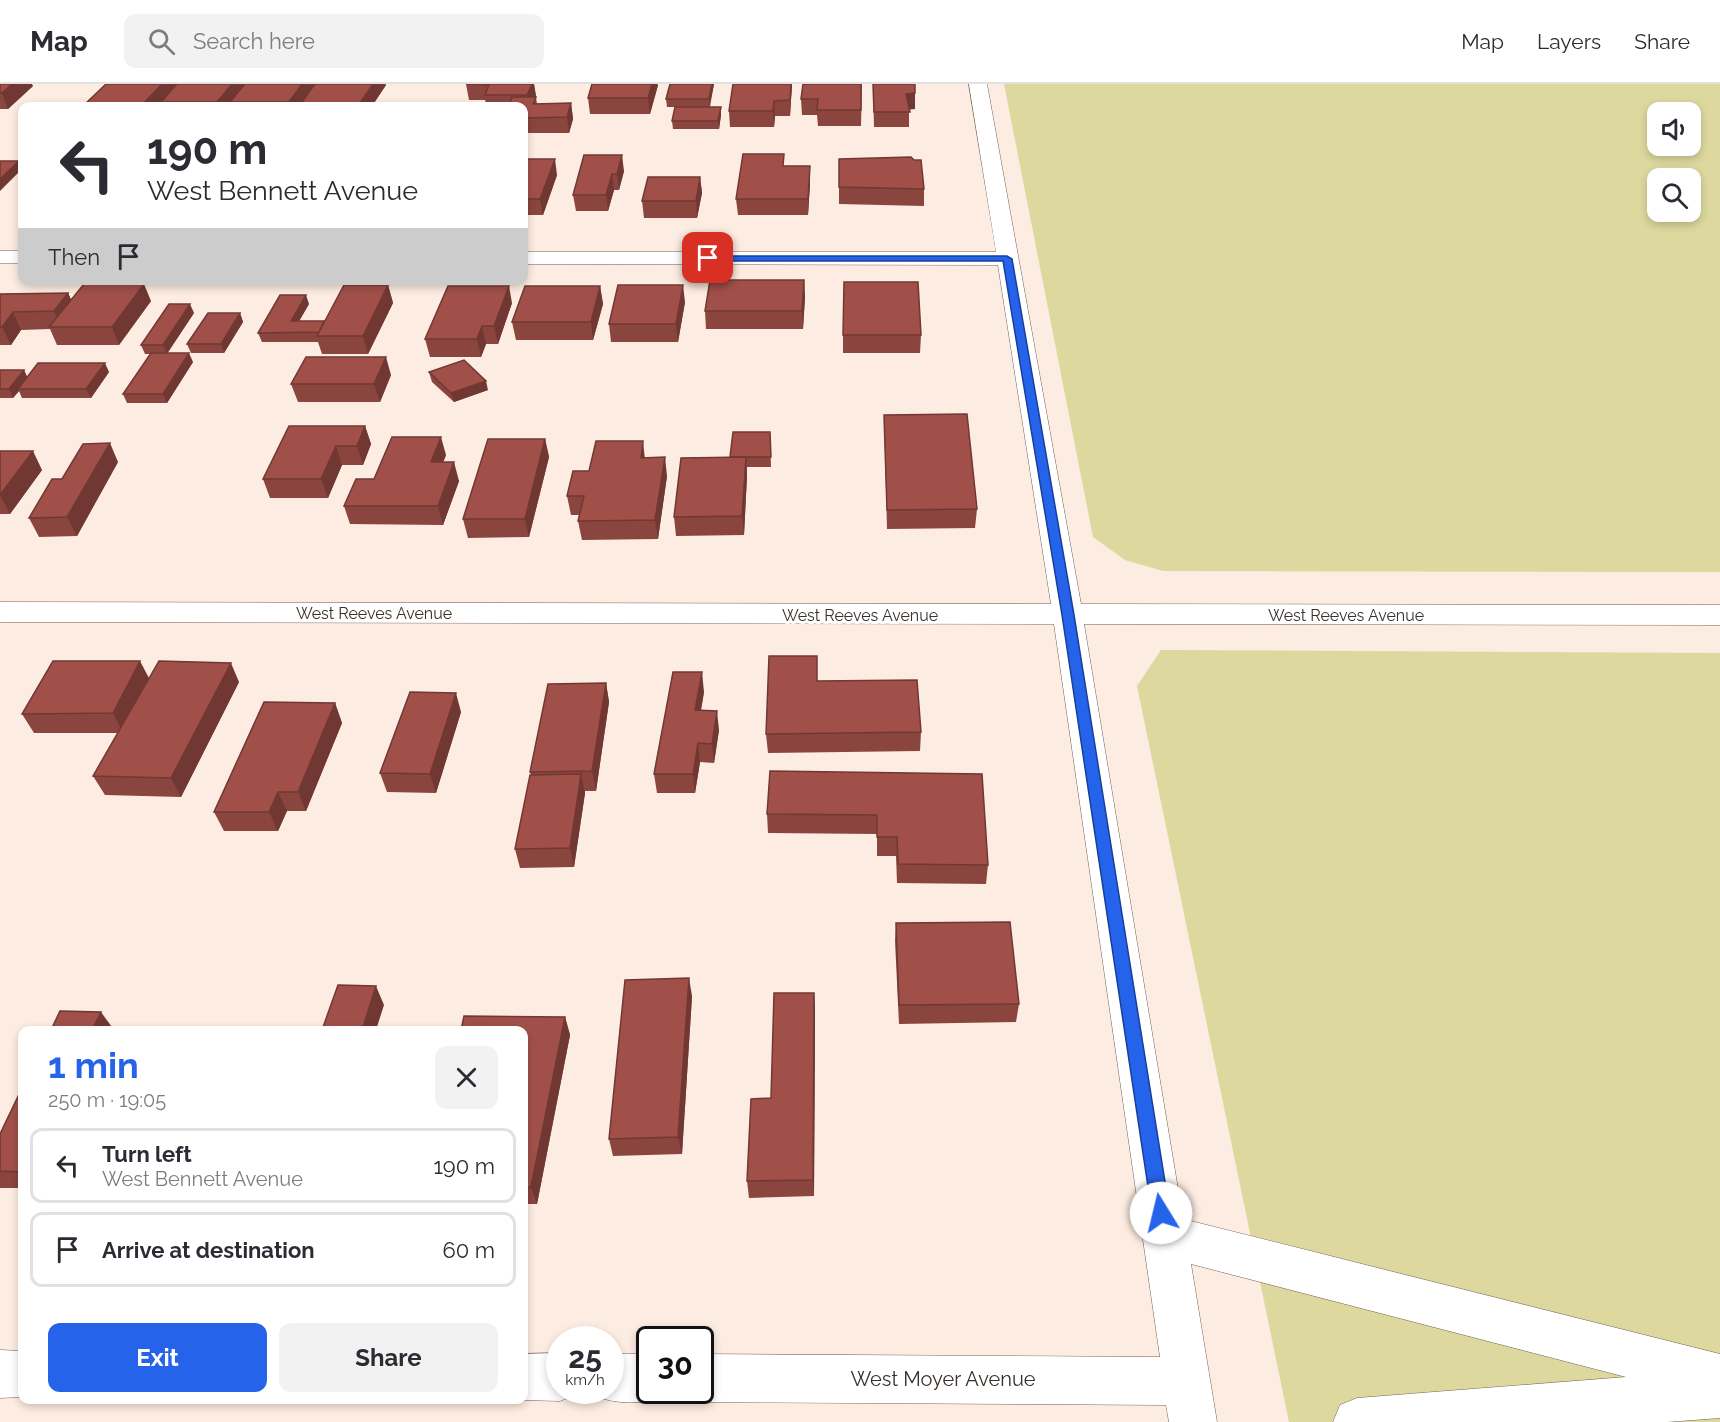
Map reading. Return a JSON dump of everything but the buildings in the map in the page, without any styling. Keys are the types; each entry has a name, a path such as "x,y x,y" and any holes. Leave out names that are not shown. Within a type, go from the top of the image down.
{"street":[{"path":"978,84 1068,615 1190,1401"},
{"path":"0,257 18,257"},
{"path":"528,258 1007,259"},
{"name":"West Reeves Avenue","path":"0,612 1720,615"},
{"path":"1165,1236 1720,1378"},
{"path":"0,1374 18,1374"},
{"path":"528,1377 546,1377"},
{"name":"West Moyer Avenue","path":"714,1379 1190,1401"},
{"path":"1357,1422 1720,1394"}],"shaded area":[{"path":"1004,84 1720,84 1720,572 1163,571 1125,560 1093,537"},
{"path":"1161,650 1720,653 1720,1422 1289,1422 1137,686"}],"route":[{"path":"708,258 1007,259 1068,615 1161,1213"}]}
